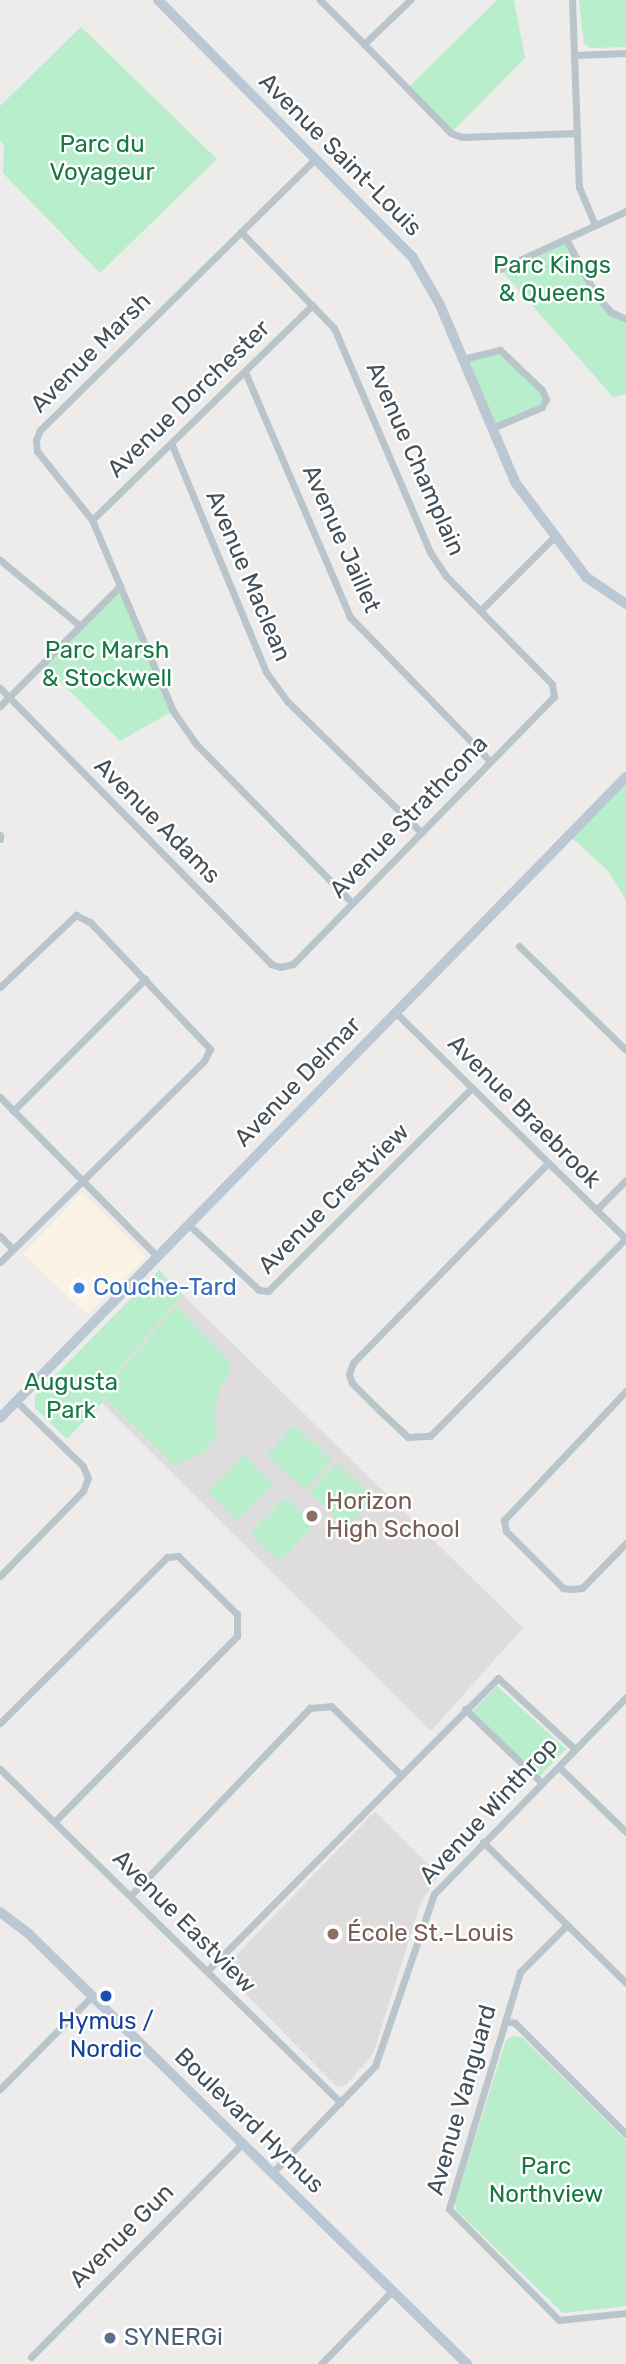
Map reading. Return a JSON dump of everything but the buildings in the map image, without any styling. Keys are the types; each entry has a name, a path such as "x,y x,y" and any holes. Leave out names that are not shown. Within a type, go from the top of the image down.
{"street":[{"name":"Avenue Saint-Louis","path":"159,0 413,258 426,276 515,482 586,577 626,604"},
{"path":"320,0 451,133 462,137 578,133"},
{"path":"364,44 410,0"},
{"path":"572,0 579,187 595,225"},
{"path":"575,55 626,53"},
{"name":"Avenue Marsh","path":"314,160 40,430 37,451 92,520 173,711 196,744 352,903"},
{"path":"500,269 626,211"},
{"name":"Avenue Champlain","path":"241,232 334,328 351,358 430,552 446,576 552,684 554,697"},
{"path":"566,239 596,295 611,312 626,319"},
{"name":"Avenue Dorchester","path":"92,520 172,445 312,304"},
{"path":"463,359 500,350 542,390 546,399 542,407 492,428"},
{"name":"Avenue Jaillet","path":"245,372 350,617 490,761"},
{"name":"Avenue Maclean","path":"172,445 266,672 289,702 422,832"},
{"path":"481,610 555,537"},
{"path":"0,560 80,626"},
{"path":"0,706 121,586"},
{"name":"Avenue Adams","path":"0,688 271,964 293,964"},
{"name":"Avenue Strathcona","path":"293,964 554,697"},
{"name":"Avenue Delmar","path":"0,1418 156,1255 626,777"},
{"path":"0,987 76,915 90,922 210,1049 204,1061 0,1262"},
{"path":"519,946 626,1050"},
{"path":"13,1111 145,979"},
{"name":"Avenue Braebrook","path":"396,1013 626,1239"},
{"name":"Avenue Crestview","path":"188,1224 259,1290 268,1291 472,1088"},
{"path":"0,1097 156,1255"},
{"path":"548,1163 354,1363 349,1374 352,1383 408,1437 419,1440 430,1436 626,1239"},
{"path":"596,1210 626,1180"},
{"path":"0,1236 13,1249"},
{"path":"626,1391 506,1513 505,1520 506,1531 563,1588 582,1588 626,1543"},
{"path":"0,1576 83,1491 88,1478 83,1466 16,1401"},
{"path":"0,1723 167,1557 178,1556 237,1614 237,1636 55,1821"},
{"path":"207,1971 498,1678 575,1749"},
{"name":"Avenue Winthrop","path":"272,2173 375,2066 383,2052 434,1894 626,1697"},
{"path":"131,1895 310,1708 331,1706 400,1774"},
{"path":"465,1709 541,1783"},
{"path":"559,1766 626,1832"},
{"name":"Avenue Eastview","path":"0,1769 341,2103"},
{"path":"483,1842 626,1983"},
{"name":"Boulevard Hymus","path":"0,1912 92,1996 467,2364"},
{"name":"Avenue Vanguard","path":"566,1926 520,1972 449,2209 559,2320 626,2314"},
{"path":"0,2089 92,1996"},
{"path":"505,2021 515,2023 626,2134"},
{"name":"Avenue Gun","path":"31,2357 242,2144"},
{"path":"321,2364 392,2291"}],"shaded area":[{"path":"82,1192 146,1257 87,1314 23,1254"},
{"name":"Horizon High School","path":"183,1295 523,1628 431,1731 102,1403 105,1400 99,1394"},
{"name":"École St.-Louis","path":"375,1811 439,1875 421,1902 373,2054 346,2085 337,2087 222,1970"}],"green space":[{"path":"497,0 514,0 525,58 451,133 409,87"},
{"path":"579,0 626,0 626,47 591,48 584,44"},
{"name":"Parc du Voyageur","path":"81,27 217,159 100,273 3,173 4,145 0,141 0,106"},
{"name":"Parc Kings & Queens","path":"566,239 596,295 611,312 626,319 626,394 613,397 500,269"},
{"path":"500,350 546,399 542,407 492,428 463,359"},
{"name":"Parc Marsh & Stockwell","path":"120,586 173,711 120,741 43,664"},
{"path":"626,777 626,900 608,871 570,836"},
{"name":"Augusta Park","path":"159,1270 183,1295 99,1393 105,1400 67,1439 35,1408 35,1396"},
{"path":"177,1306 229,1361 230,1374 220,1388 214,1412 217,1436 202,1453 175,1466 101,1394"},
{"path":"294,1425 332,1460 305,1490 267,1455"},
{"path":"244,1455 273,1484 237,1521 208,1492"},
{"path":"336,1463 374,1498 347,1528 309,1493"},
{"path":"286,1497 315,1525 279,1562 250,1534"},
{"path":"497,1686 566,1749 539,1777 472,1712"},
{"name":"Parc Northview","path":"514,2036 523,2038 626,2140 626,2306 563,2313 456,2210 455,2202 506,2040"}],"place":[{"name":"Couche-Tard","path":"79,1288"},
{"name":"Horizon High School","path":"312,1516"},
{"name":"École St.-Louis","path":"333,1934"},
{"name":"Hymus / Nordic","path":"106,1996"},
{"name":"SYNERGi","path":"110,2338"}]}
